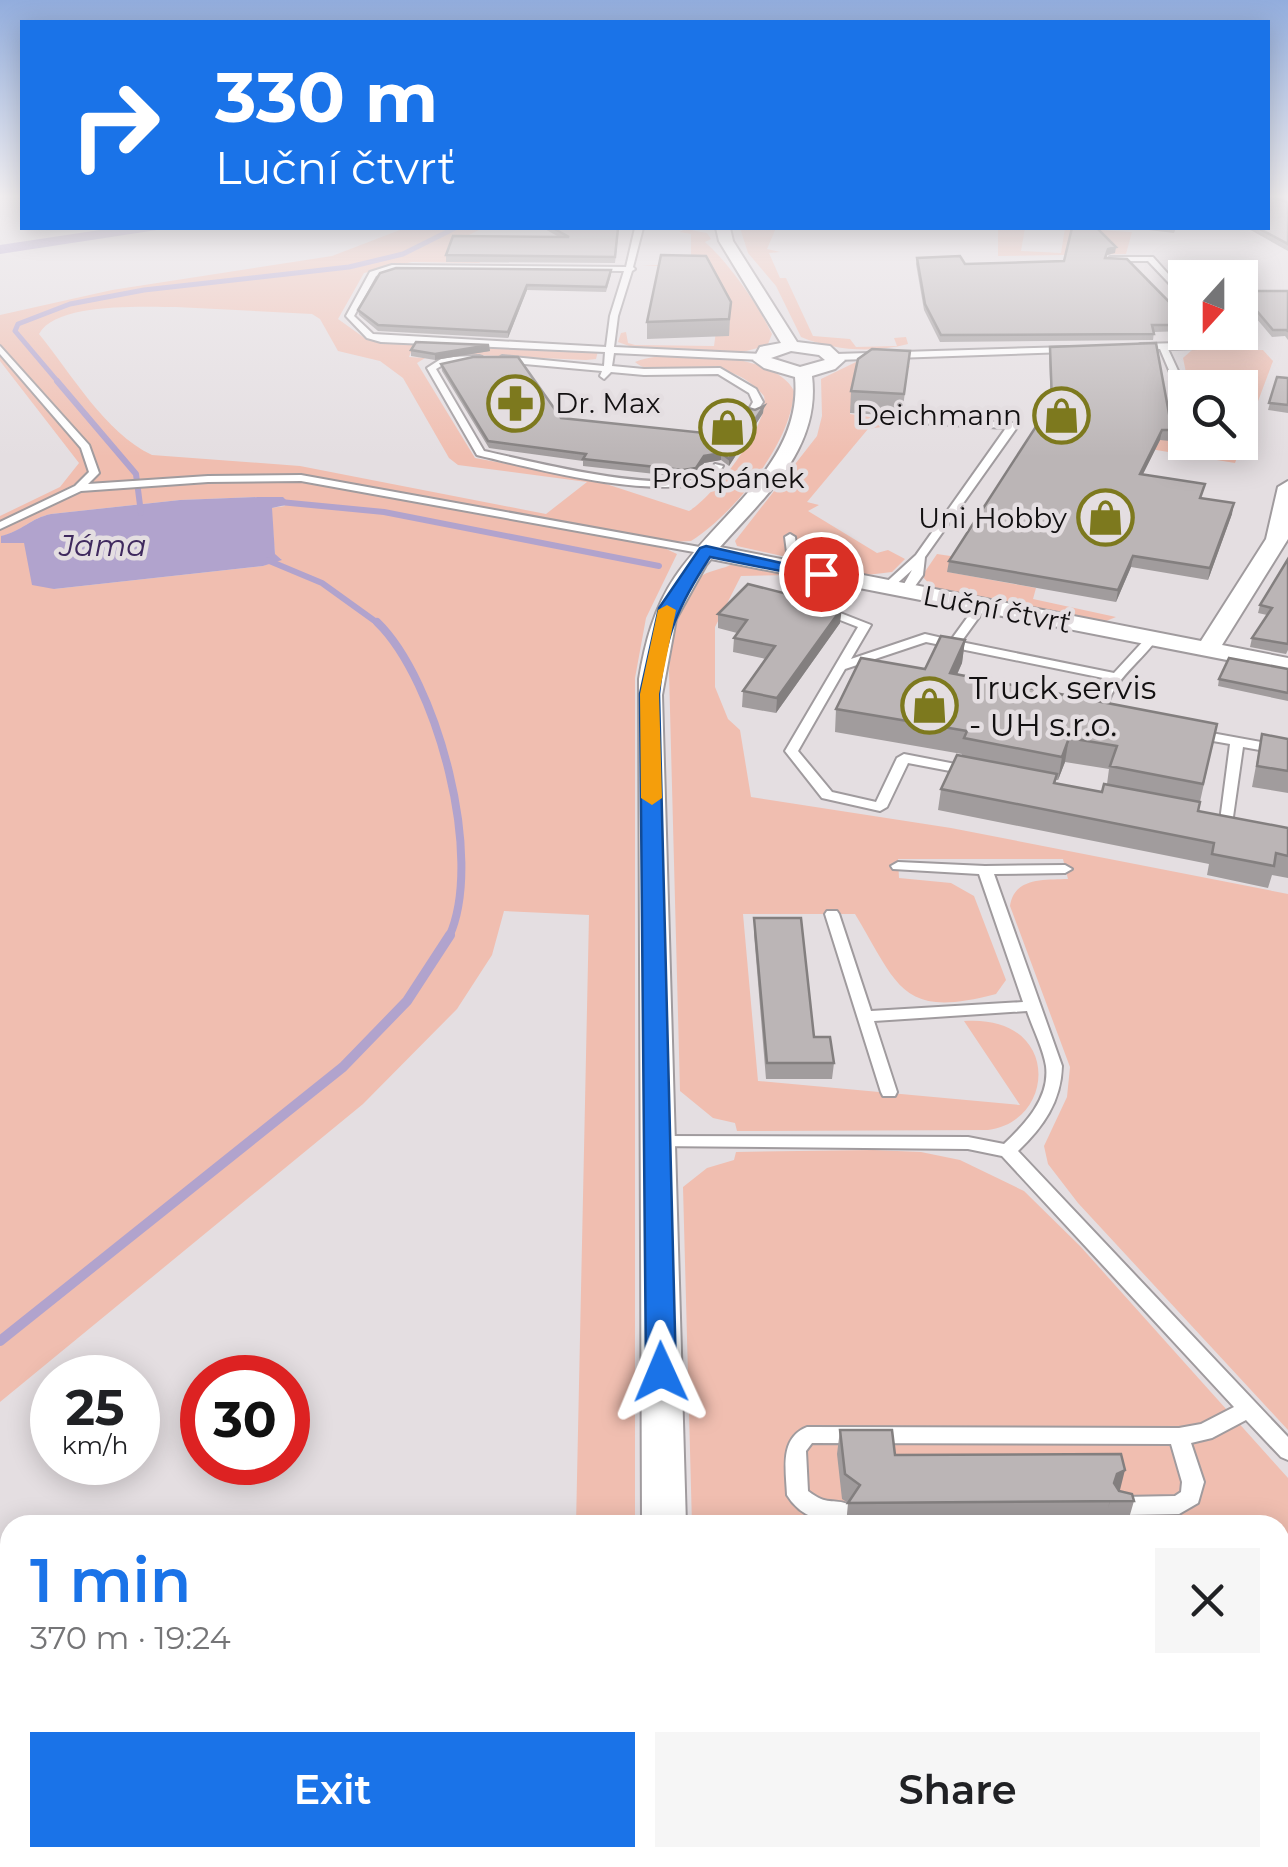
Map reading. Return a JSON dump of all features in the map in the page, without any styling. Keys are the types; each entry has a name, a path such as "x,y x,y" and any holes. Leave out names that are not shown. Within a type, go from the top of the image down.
{"street":[{"path":"752,283 791,346"},
{"path":"791,346 814,347 836,357 832,366 804,372 773,367 762,356 771,349 791,346"},
{"path":"664,1515 650,694 668,608 706,551 793,445 806,412 804,372"},
{"path":"1207,650 1277,539 1288,487"},
{"name":"Luční čtvrť","path":"706,551 1288,665"}],"lane":[{"path":"368,283 350,316 370,336 381,339 762,356"},
{"path":"604,376 610,366 608,348 627,283"},
{"path":"355,321 378,321"},
{"path":"1163,346 1174,370"},
{"path":"1126,348 1168,346"},
{"path":"0,348 92,456 94,472 79,488 0,526"},
{"path":"836,357 1077,349"},
{"path":"610,366 653,351"},
{"path":"718,466 709,480 686,486 613,478 480,453 431,368 444,360 490,358 644,372 720,371 753,391 758,402 754,411"},
{"path":"896,589 1013,426 920,421"},
{"path":"79,488 268,477 332,482 706,551"},
{"path":"788,567 793,560 790,537"},
{"path":"896,589 918,575 920,557"},
{"path":"799,604 865,625 791,752 827,795 880,806 904,758 980,773"},
{"path":"954,644 981,606"},
{"path":"840,667 924,638 1112,676"},
{"path":"1114,720 1096,717 1112,676 1140,656 1151,639"},
{"path":"1184,732 1288,750"},
{"path":"1208,818 1234,823 1237,742"},
{"path":"898,866 1065,869"},
{"path":"984,870 1054,1066 1051,1099 1030,1131 1008,1151"},
{"path":"832,914 888,1092"},
{"path":"865,1016 1033,1006"},
{"path":"658,1142 968,1142 1008,1151 1288,1451"},
{"path":"843,1511 818,1511 798,1495 796,1449 807,1435 1178,1436 1205,1432 1250,1409"},
{"path":"1122,1506 1179,1505 1190,1497 1193,1482 1178,1436"}],"shaded area":[{"path":"156,283 358,283 338,319 366,339 598,351 596,359 586,360 411,352 409,357 425,358 417,363 475,458 594,480 689,511 712,491 750,441 764,408 764,396 729,372 710,368 660,370 635,362 672,355 745,361 783,378 794,391 783,432 758,475 725,513 691,541 669,542 328,479 329,485 662,547 677,554 646,618 635,678 635,1515 576,1515 589,915 504,911 492,955 457,1009 363,1104 57,1355 30,1355 30,1377 0,1402 0,516 60,487 79,463 0,361 0,315","holes":["176,307 312,314 320,319 338,351 380,361 403,378 449,458 458,465 587,482 546,514 300,466 152,455 104,417 39,334 63,316 102,308","281,497 285,506 271,508 275,555 281,559 263,566 54,589 24,543 7,543 2,536 51,514 180,500"]},
{"path":"707,283 740,283 772,334 768,344 719,353 632,347 618,342 621,333 626,332 628,343 635,345 714,346 720,302"},
{"path":"774,283 788,283 813,336 850,339 856,347 897,346 894,338 906,337 908,344 881,349 854,349 801,337"},
{"path":"1192,350 1263,350 1273,361 1258,401 1258,370 1185,370 1183,358"},
{"path":"858,361 906,363 910,367 857,380 850,414 908,423 868,429 807,502 819,505 808,511 877,553 888,550 905,559 892,572 867,575 737,546 735,541 817,436 822,416 821,379"},
{"path":"1053,433 1168,439 1168,452"},
{"path":"937,554 957,557 948,572 1036,588 1033,599 1116,617 1106,621 932,587 922,576"},
{"path":"732,564 795,575 741,576 715,627 715,687 728,719 740,730 751,797 951,828 1288,894 1288,1430 1078,1203 1048,1164 1044,1146 1067,1097 1070,1067 1010,906 1024,885 1068,879 1063,859 898,859 899,878 951,883 974,896 1006,980 996,994 964,1001 921,999 906,991 882,961 855,914 743,914 758,1081 1020,1105 964,1021 996,1023 1018,1034 1032,1050 1038,1070 1036,1090 1027,1108 1011,1122 988,1130 737,1131 735,1123 713,1118 680,1091 669,672 677,620 687,594 703,575"},
{"path":"736,1152 921,1152 960,1160 1024,1191 1080,1246 1288,1478 1288,1515 692,1515 683,1187 707,1168 734,1160"}],"water":[{"name":"Jáma","path":"283,497 290,504 272,508 275,554 282,560 263,566 54,589 32,585 24,543 1,543 1,536 51,514 180,500"}],"building":[{"path":"374,283 607,283 606,287 527,285 508,332 378,325 358,310"},
{"path":"655,283 721,283 731,302 729,319 647,322"},
{"path":"921,283 1151,283 1168,301 1168,325 1152,325 1154,334 941,335 925,304"},
{"path":"1258,291 1288,291 1288,331 1273,330 1258,312"},
{"path":"416,342 489,345 435,354 411,350"},
{"name":"Uni Hobby","path":"1156,343 1168,430 1162,430 1140,474 1205,484 1200,498 1234,503 1210,568 1133,556 1118,590 949,561 1035,428 1053,430 1050,347"},
{"path":"872,349 910,351 904,394 851,391 858,359"},
{"path":"473,357 518,357 561,418 714,434 735,404 755,410 764,406 729,459 721,453 704,456 696,468 683,470 583,459 586,454 488,441 441,364"},
{"path":"1277,377 1288,378 1288,405 1269,403"},
{"path":"1288,559 1288,644 1252,638 1272,608 1260,605"},
{"path":"748,584 842,608 777,698 743,691 775,646 734,638 747,620 718,614"},
{"path":"941,636 965,640 950,673 1217,724 1203,784 1110,766 1117,746 1069,738 1062,757 964,738 967,731 836,709 861,658 925,669"},
{"path":"1229,658 1288,669 1288,693 1219,679"},
{"path":"1262,734 1288,739 1288,771 1257,766"},
{"path":"957,755 1057,774 1054,783 1102,792 1104,784 1200,802 1198,811 1288,828 1288,856 1276,853 1274,866 1212,854 1214,843 941,789"},
{"path":"754,918 801,918 814,1037 830,1037 834,1063 767,1063"},
{"path":"840,1430 892,1430 895,1455 1121,1454 1125,1470 1117,1474 1114,1483 1119,1491 1132,1494 1134,1501 848,1503 860,1485 845,1474"}],"waterway":[{"path":"59,383 15,331 18,324 70,304 205,283"},
{"path":"57,381 136,474 141,513"},
{"path":"280,502 384,512 659,566"},
{"path":"267,560 322,583 378,623"},
{"path":"378,623 399,649 419,685 449,772 461,863 459,903 449,936"},
{"path":"0,1341 343,1067 407,1001 449,936"}],"slow traffic":[{"path":"652,798 650,694 654,657 667,610"}],"place":[{"name":"Dr. Max","path":"516,403"},
{"name":"Deichmann","path":"1061,415"},
{"name":"ProSpánek","path":"728,427"},
{"name":"Uni Hobby","path":"1106,518"},
{"name":"Truck servis - UH s.r.o.","path":"930,705"}],"route":[{"path":"661,1372 650,694 654,657 668,608 684,578 706,551 821,574"}]}
